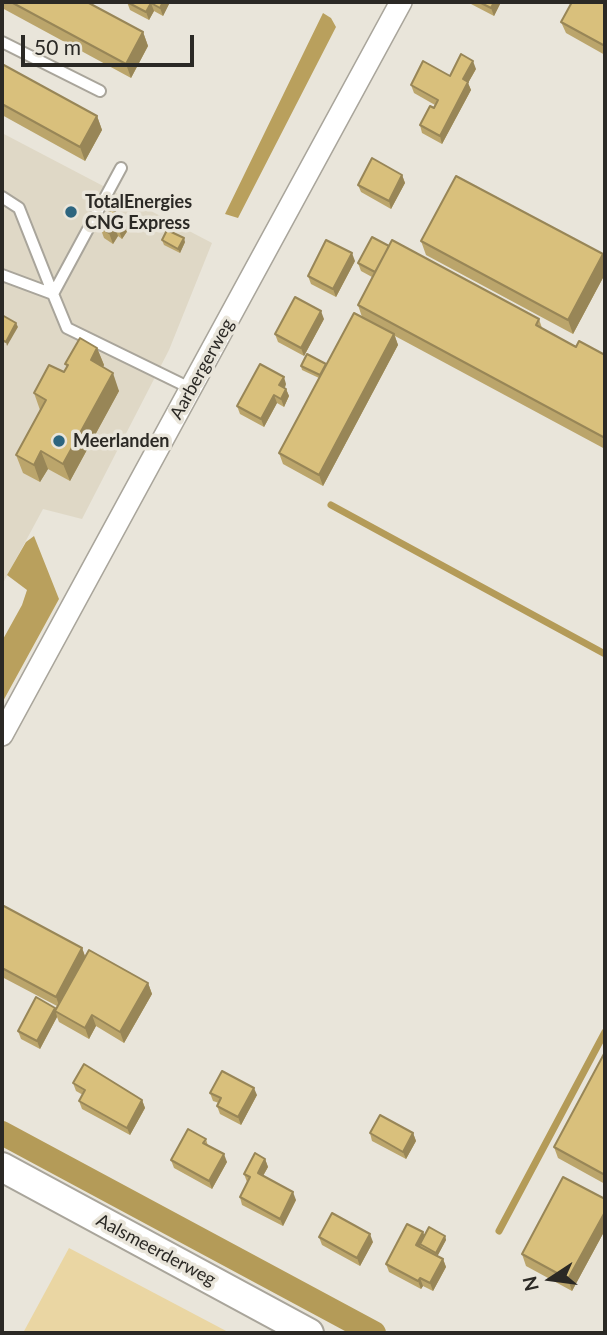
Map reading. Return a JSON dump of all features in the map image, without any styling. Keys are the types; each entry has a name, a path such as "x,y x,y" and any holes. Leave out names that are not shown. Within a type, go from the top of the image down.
{"street":[{"name":"Aarbergerweg","path":"2,735 401,2"},
{"name":"Aalsmeerderweg","path":"2,1167 309,1333"}],"lane":[{"path":"2,42 100,91"},
{"path":"53,294 121,168"},
{"path":"2,197 19,208 67,328 192,389"},
{"path":"2,275 53,294"}],"shaded area":[{"path":"323,13 331,18 336,27 238,218 225,214"},
{"path":"2,133 212,243 169,350 82,519 43,509 2,585"},
{"path":"34,536 59,599 2,703 2,641 22,605 27,590 7,575 26,542"},
{"path":"69,1248 230,1333 23,1333"}],"building":[{"path":"11,2 87,2 143,32 126,64"},
{"path":"127,2 163,2 160,8 151,3 146,12"},
{"path":"479,2 494,2 491,8"},
{"path":"572,2 605,2 605,46 561,22"},
{"path":"461,54 473,61 463,79 468,82 440,136 420,125 430,106 434,108 438,100 411,85 423,61 450,76"},
{"path":"2,64 97,116 80,147 2,104"},
{"path":"372,158 402,175 389,201 358,185"},
{"path":"456,176 603,254 568,320 421,241"},
{"path":"111,209 123,218 118,228 114,225 109,233 100,227"},
{"path":"167,230 184,238 178,249 162,240"},
{"path":"372,237 389,246 375,272 358,263"},
{"path":"326,240 352,253 333,289 308,276"},
{"path":"392,240 539,319 536,325 576,347 579,341 605,355 605,438 358,305"},
{"path":"295,297 321,311 301,348 275,334"},
{"path":"354,313 394,334 319,475 279,453"},
{"path":"2,315 16,323 6,342 2,340"},
{"path":"80,338 97,348 91,360 113,373 63,464 41,451 34,465 16,455 46,400 34,393 49,365 64,372 68,365 65,364"},
{"path":"307,354 326,364 320,375 301,366"},
{"path":"260,364 284,377 279,385 286,389 281,399 274,395 261,419 237,406"},
{"path":"2,905 82,948 56,997 2,968"},
{"path":"89,950 148,983 120,1032 92,1015 85,1028 55,1011"},
{"path":"36,997 55,1008 37,1041 18,1031"},
{"path":"605,1052 605,1175 554,1147"},
{"path":"84,1064 142,1100 127,1128 79,1101 85,1090 73,1083"},
{"path":"222,1071 254,1088 238,1117 217,1106 221,1098 210,1093"},
{"path":"380,1115 413,1133 403,1152 370,1133"},
{"path":"188,1129 206,1139 203,1143 224,1154 209,1181 171,1160"},
{"path":"255,1153 265,1159 258,1173 293,1192 280,1219 240,1197 250,1177 244,1174"},
{"path":"563,1177 605,1199 605,1212 568,1279 522,1254"},
{"path":"332,1213 370,1234 357,1258 319,1237"},
{"path":"407,1224 423,1232 416,1245 443,1259 430,1283 420,1278 418,1281 386,1264"},
{"path":"429,1227 445,1236 436,1253 420,1244"}],"waterway":[{"path":"331,505 605,654"},
{"path":"499,1231 605,1032"},
{"path":"2,1133 374,1333"}],"place":[{"name":"TotalEnergies CNG Express","path":"71,212"},
{"name":"Meerlanden","path":"59,441"}]}
